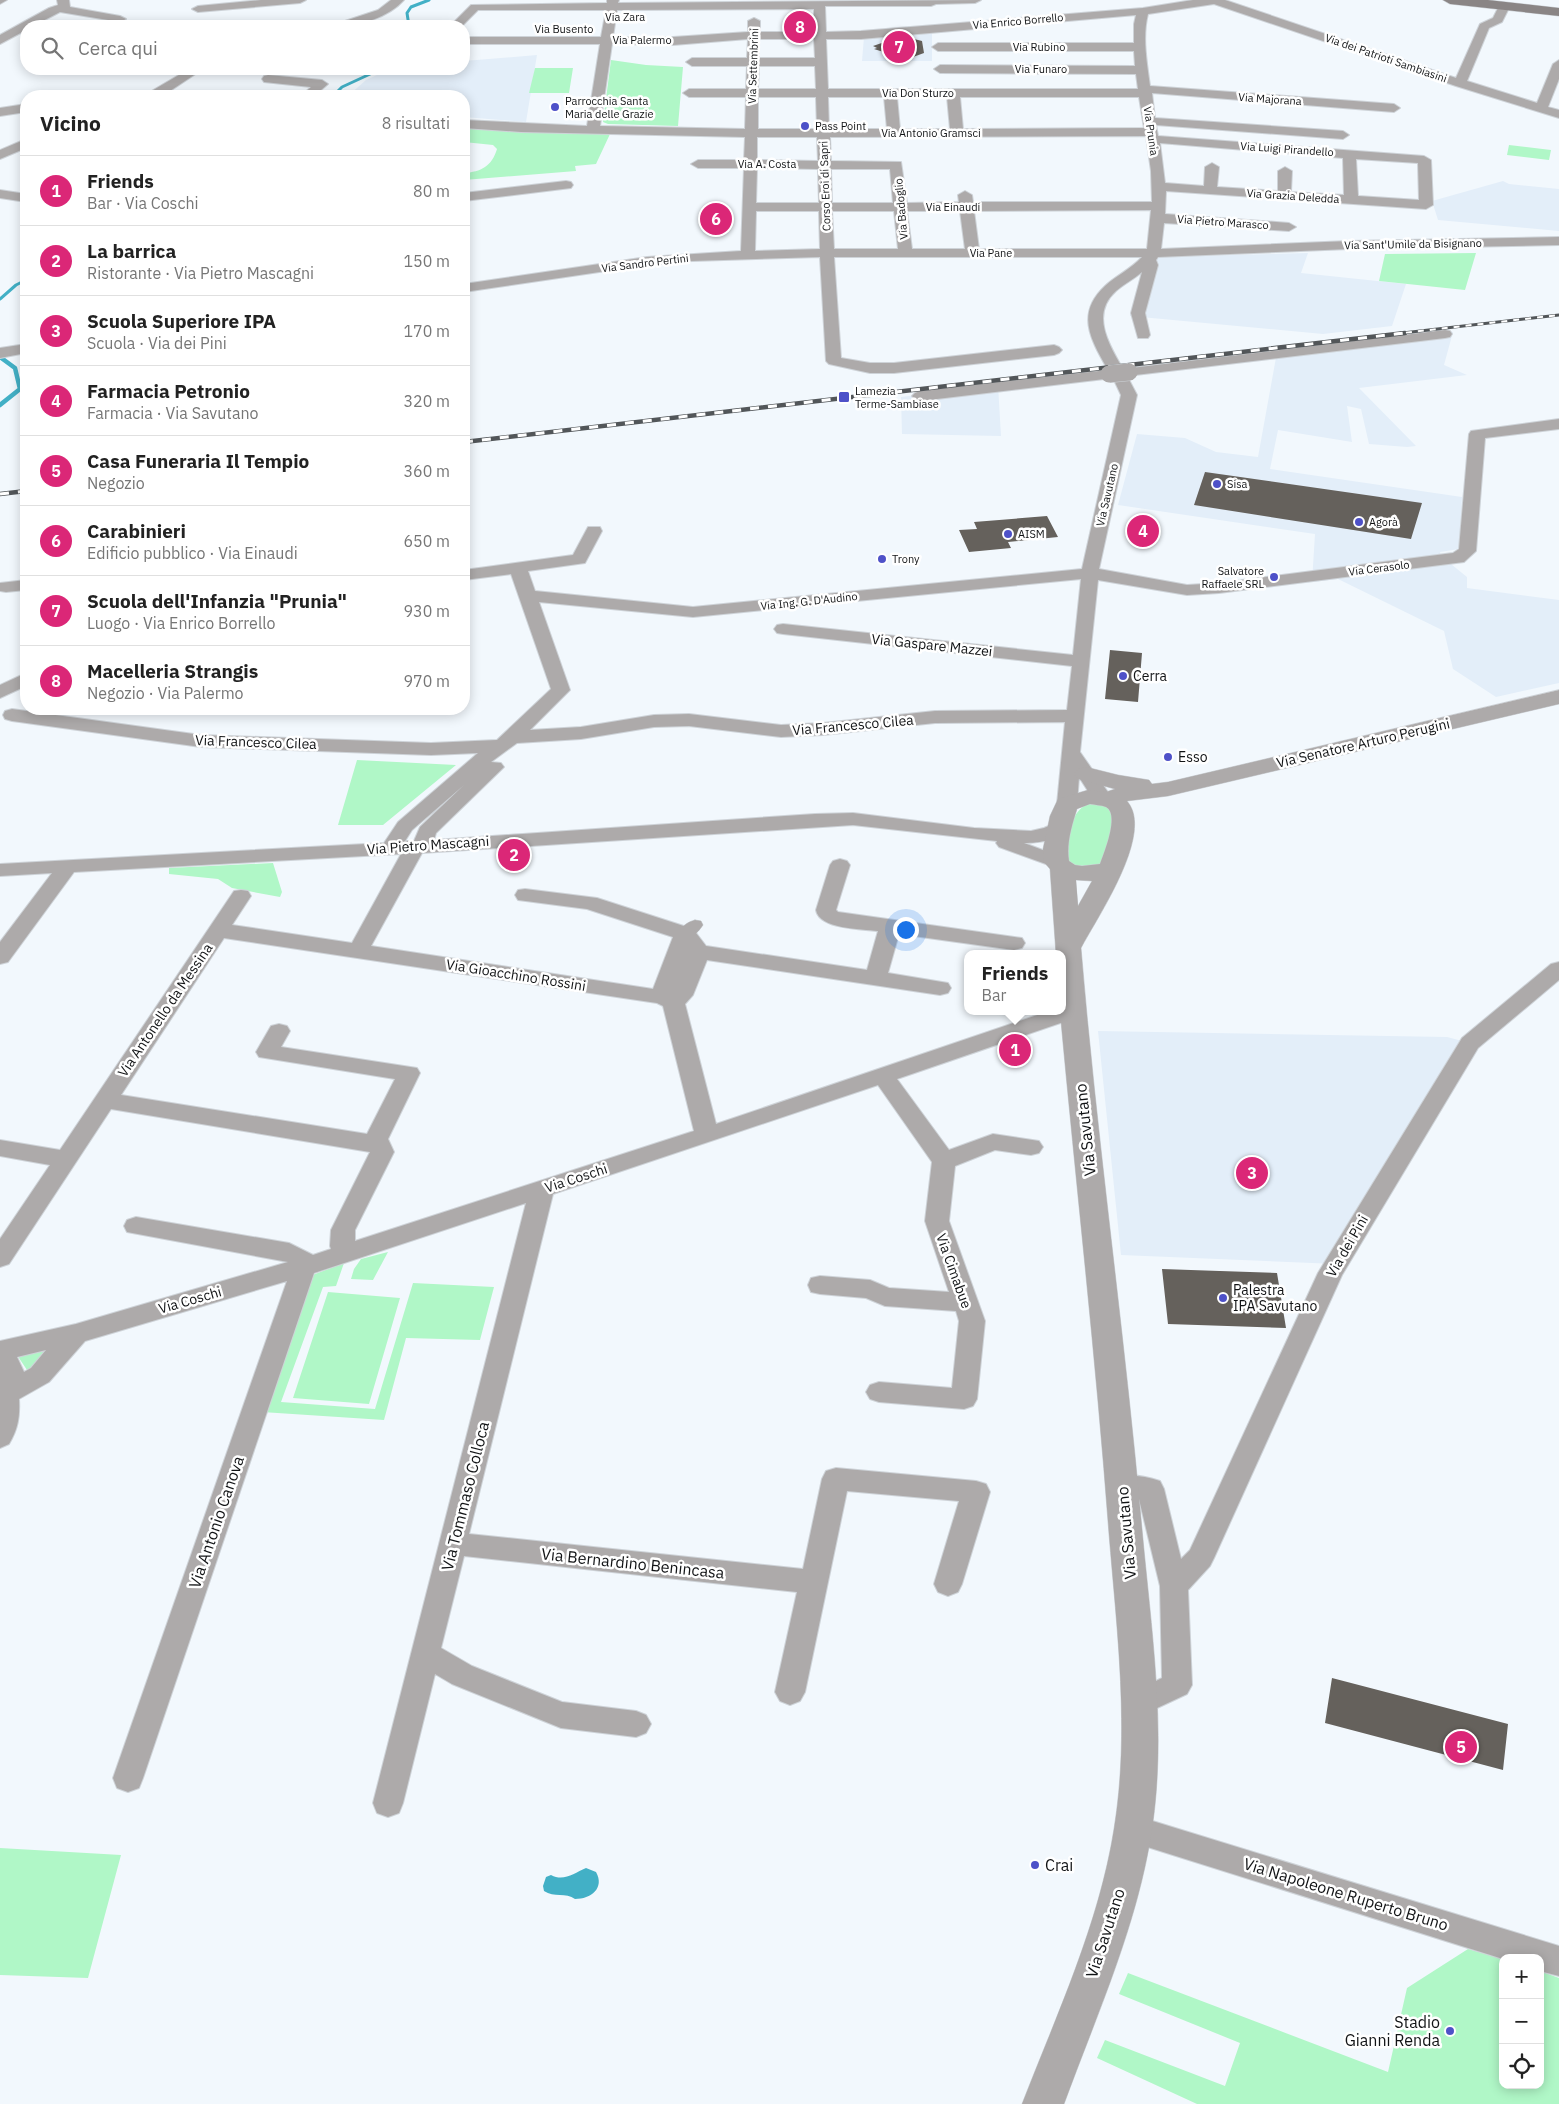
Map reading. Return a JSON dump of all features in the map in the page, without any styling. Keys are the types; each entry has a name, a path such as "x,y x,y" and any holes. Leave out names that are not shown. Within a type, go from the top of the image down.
{"main road":[{"path":"1450,0 1559,12"}],"street":[{"path":"198,9 300,0"},
{"path":"358,20 382,12 398,0"},
{"path":"676,29 696,20 724,31 753,62 784,31 819,3 871,1 933,11 975,0"},
{"name":"Via Enrico Borrello","path":"820,36 861,35 933,11 1002,22 1067,13 1143,11 1215,0"},
{"name":"Via dei Patrioti Sambiasini","path":"1215,0 1460,83 1559,114"},
{"path":"35,20 64,3 65,10 120,18"},
{"path":"692,62 755,3 784,31 821,62"},
{"name":"Via Settembrini","path":"748,255 755,3"},
{"name":"Corso Eroi di Sapri","path":"819,3 825,207 834,361 870,368 894,368 1054,350"},
{"path":"1460,83 1484,26 1498,20 1498,4"},
{"path":"466,20 476,7 524,24"},
{"path":"933,11 940,69 957,133"},
{"name":"Via Prunia","path":"1143,11 1139,18 1140,47 1159,187 1156,238 1144,262 1151,265 1138,313 1143,335"},
{"path":"1067,13 1069,47 1080,98"},
{"name":"Via Palermo","path":"607,25 696,20 724,31 754,36 784,31 820,36"},
{"name":"Via Zara","path":"524,24 607,25 696,20"},
{"path":"1002,22 1015,98"},
{"name":"Via Busento","path":"470,23 607,25"},
{"path":"474,52 524,24"},
{"path":"470,38 524,24 607,25 593,130"},
{"path":"0,40 20,29"},
{"name":"Via Rubino","path":"938,47 1140,47"},
{"path":"1541,109 1559,64"},
{"name":"Via Funaro","path":"940,69 1143,70"},
{"path":"166,90 188,75"},
{"path":"268,79 322,84 314,90"},
{"name":"Via Don Sturzo","path":"689,93 947,93 1015,98 1080,98 1146,91"},
{"name":"Via Majorana","path":"1146,91 1394,108"},
{"path":"890,93 894,133"},
{"path":"0,112 20,109"},
{"name":"Via Antonio Gramsci","path":"470,124 521,128 751,133 1150,131"},
{"path":"1150,131 1343,136"},
{"name":"Via Luigi Pirandello","path":"1150,131 1349,154 1424,160 1426,205"},
{"path":"5,155 20,146"},
{"path":"1349,154 1351,200"},
{"name":"Via A. Costa","path":"698,164 896,165"},
{"name":"Via Badoglio","path":"896,165 905,253"},
{"path":"1210,191 1212,167"},
{"path":"1284,196 1285,171"},
{"path":"470,196 566,185"},
{"name":"Via Grazia Deledda","path":"1159,187 1426,205"},
{"path":"0,194 20,197"},
{"path":"966,201 973,253"},
{"name":"Via Einaudi","path":"749,207 900,207 966,201 1157,212"},
{"name":"Via Pietro Marasco","path":"1157,212 1289,227"},
{"path":"1156,238 1165,243 1184,248 1213,250"},
{"name":"Via Sant'Umile da Bisignano","path":"1268,249 1349,245 1559,241"},
{"name":"Via Sant'Umile da Bisignano","path":"1213,250 1426,250 1559,246"},
{"path":"1144,262 1213,250"},
{"name":"Via Pane","path":"827,252 1114,253 1134,256 1139,261 1144,262"},
{"name":"Via Sandro Pertini","path":"470,287 647,261 827,252"},
{"name":"Via Savutano","path":"1064,815 1090,573 1129,395 1124,380 1104,351 1094,324 1094,311 1106,292 1144,262"},
{"path":"920,396 1445,334"},
{"path":"3,352 20,350"},
{"path":"1132,371 1142,381 1144,397"},
{"path":"1105,374 1114,395 1111,428 1121,436 1139,424"},
{"name":"Via Cerasolo","path":"1090,573 1187,590 1228,587 1458,558 1467,551 1477,434 1559,424"},
{"path":"470,574 579,558 594,531"},
{"path":"390,848 405,826 482,759 508,742 561,690 518,568"},
{"name":"Via Ing. G. D'Audino","path":"527,596 692,612 1090,573"},
{"path":"6,587 20,586"},
{"name":"Via Gaspare Mazzei","path":"783,628 1082,661"},
{"path":"0,692 20,682"},
{"name":"Via Senatore Arturo Perugini","path":"1168,789 1559,697"},
{"name":"Via Francesco Cilea","path":"12,715 200,741 431,748 508,742 654,721 689,720 781,731 823,730 935,717 1075,716"},
{"path":"358,951 427,831 501,761 508,742"},
{"path":"1071,749 1086,774 1105,799"},
{"path":"1086,774 1117,782 1168,789"},
{"path":"1105,799 1122,794 1168,789"},
{"path":"1123,827 1168,789"},
{"path":"974,834 1031,837 1050,833 1064,815 1088,797 1114,801 1120,807 1124,816 1123,827 1111,869 1068,948"},
{"path":"1059,864 1056,851 1064,815"},
{"name":"Via Pietro Mascagni","path":"0,870 854,819 974,834"},
{"path":"974,834 1018,846 1081,874 1099,874 1111,869"},
{"name":"Via Savutano","path":"1043,2104 1116,1909 1133,1830 1139,1766 1140,1703 1122,1486 1059,864"},
{"path":"840,865 826,915 833,918 1014,942"},
{"path":"0,957 68,866"},
{"path":"525,895 590,903 690,929"},
{"path":"218,930 241,896"},
{"path":"876,978 890,926"},
{"path":"667,1000 682,995 699,952 690,929"},
{"path":"690,929 667,1000 707,1135"},
{"name":"Via Antonello da Messina","path":"0,1258 218,930 358,951"},
{"name":"Via Gioacchino Rossini","path":"358,951 667,1000"},
{"path":"699,952 940,988"},
{"name":"Via dei Pini","path":"1174,1586 1200,1558 1330,1273 1470,1043 1559,969"},
{"name":"Via Coschi","path":"1066,1013 1073,1011"},
{"name":"Via Coschi","path":"0,1353 76,1334 304,1267 707,1135 1061,1015"},
{"path":"279,1031 267,1052 409,1073 374,1143"},
{"path":"883,1076 944,1161 994,1142 1032,1147"},
{"path":"105,1100 380,1145 382,1152 343,1230 342,1246 347,1253"},
{"path":"0,1148 66,1158"},
{"name":"Via Cimabue","path":"879,1392 964,1399 972,1322 937,1222 944,1161"},
{"name":"Via Tommaso Colloca","path":"388,1802 542,1189"},
{"path":"136,1226 288,1252 303,1259 304,1267"},
{"name":"Via Antonio Canova","path":"128,1778 304,1267"},
{"path":"820,1285 870,1290 885,1297 966,1302"},
{"path":"6,1399 40,1375 76,1334"},
{"path":"0,1353 12,1369 13,1380 6,1399 7,1419 0,1437"},
{"path":"790,1692 836,1479 976,1492 948,1584"},
{"path":"1122,1486 1150,1489 1174,1586 1177,1686 1140,1703"},
{"name":"Via Bernardino Benincasa","path":"454,1544 813,1582"},
{"path":"426,1654 462,1674 561,1715 636,1724"},
{"name":"Via Napoleone Ruperto Bruno","path":"1133,1830 1559,1961"}],"shaded area":[{"path":"932,32 932,61 862,61 864,37"},
{"path":"537,55 526,122 470,117 470,90 355,90 366,80 377,75 470,75 470,61"},
{"path":"1503,181 1509,184 1559,189 1559,231 1438,220 1432,201"},
{"path":"1308,253 1301,273 1406,284 1392,326 1323,334 1130,316 1142,269 1154,257"},
{"path":"1453,332 1444,365 1467,375 1359,388 1416,446 1369,444 1361,409 1347,406 1352,442 1278,430 1270,469 1462,497 1459,549 1440,552 1441,556 1467,577 1467,588 1559,600 1559,683 1496,697 1453,669 1444,631 1338,579 1312,582 1315,534 1118,505 1137,434 1185,438 1216,452 1258,457 1277,352"},
{"path":"998,385 1001,436 902,434 901,397"},
{"path":"1098,1031 1447,1037 1470,1043 1336,1264 1121,1255"}],"green space":[{"path":"611,60 646,65 683,67 678,126 608,124 603,122"},
{"path":"535,68 573,68 569,93 529,93"},
{"path":"470,127 610,134 596,164 575,166 576,171 470,180 470,172 485,167 492,160 497,149 493,145 470,143"},
{"path":"1509,145 1551,150 1549,160 1507,155"},
{"path":"1476,253 1465,290 1379,281 1385,254"},
{"path":"357,760 456,765 383,825 338,825"},
{"path":"1091,802 1111,807 1116,823 1101,866 1091,869 1069,864 1067,846 1073,820 1084,806"},
{"path":"273,863 282,892 280,897 232,888 218,879 169,874 169,868"},
{"path":"388,1252 373,1280 351,1279 354,1269 361,1259"},
{"path":"344,1263 336,1286 323,1287 281,1402 375,1409 413,1283 494,1287 480,1340 406,1338 384,1420 262,1412 310,1276"},
{"path":"328,1292 400,1298 369,1404 293,1398"},
{"path":"64,1342 32,1371 27,1370 19,1358 20,1355"},
{"path":"0,1848 121,1855 88,1978 0,1975"},
{"name":"Stadio Gianni Renda","path":"1468,1949 1499,1958 1499,2089 1544,2089 1544,1972 1559,1978 1559,2104 1197,2104 1097,2058 1105,2040 1225,2086 1240,2043 1119,1994 1128,1973 1388,2072 1407,1988"}],"water":[{"path":"586,1868 596,1872 599,1883 598,1888 591,1895 575,1899 544,1891 543,1886 546,1877 551,1875 560,1878 565,1877"}],"building":[{"path":"896,38 910,38 922,41 924,53 913,57 899,57 874,49 877,48 873,46"},
{"name":"Agorà","path":"1205,472 1422,503 1411,539 1194,505"},
{"name":"AISM","path":"1047,516 1058,537 1008,542 1011,548 969,552 959,530 977,529 974,522"},
{"name":"Cerra","path":"1110,650 1142,653 1138,702 1105,699"},
{"name":"Palestra IPA Savutano","path":"1162,1269 1277,1273 1286,1328 1168,1324"},
{"path":"1332,1678 1508,1724 1503,1770 1325,1723"}],"waterway":[{"path":"408,20 407,13 411,7 429,0"},
{"path":"339,90 368,75"},
{"path":"0,299 20,283"},
{"path":"0,357 15,368 20,389 0,405"}],"railway":[{"path":"1394,334 1559,315"},
{"path":"470,441 1405,333"},
{"path":"0,494 20,492"}],"place":[{"name":"Macelleria Strangis","path":"800,27"},
{"name":"Scuola dell'Infanzia \"Prunia\"","path":"899,47"},
{"name":"Parrocchia Santa Maria delle Grazie","path":"555,107"},
{"name":"Pass Point","path":"805,126"},
{"name":"Carabinieri","path":"716,219"},
{"name":"Lamezia Terme-Sambiase","path":"844,397"},
{"name":"Sisa","path":"1217,484"},
{"name":"Agorà","path":"1359,522"},
{"name":"Farmacia Petronio","path":"1143,531"},
{"name":"AISM","path":"1008,534"},
{"name":"Trony","path":"882,559"},
{"name":"Salvatore Raffaele SRL","path":"1274,577"},
{"name":"Cerra","path":"1123,676"},
{"name":"Esso","path":"1168,757"},
{"name":"La barrica","path":"514,855"},
{"name":"Friends","path":"1015,1050"},
{"name":"Scuola Superiore IPA","path":"1252,1173"},
{"name":"Palestra IPA Savutano","path":"1223,1298"},
{"name":"Casa Funeraria Il Tempio","path":"1461,1747"},
{"name":"Crai","path":"1035,1865"},
{"name":"Stadio Gianni Renda","path":"1450,2031"}]}
